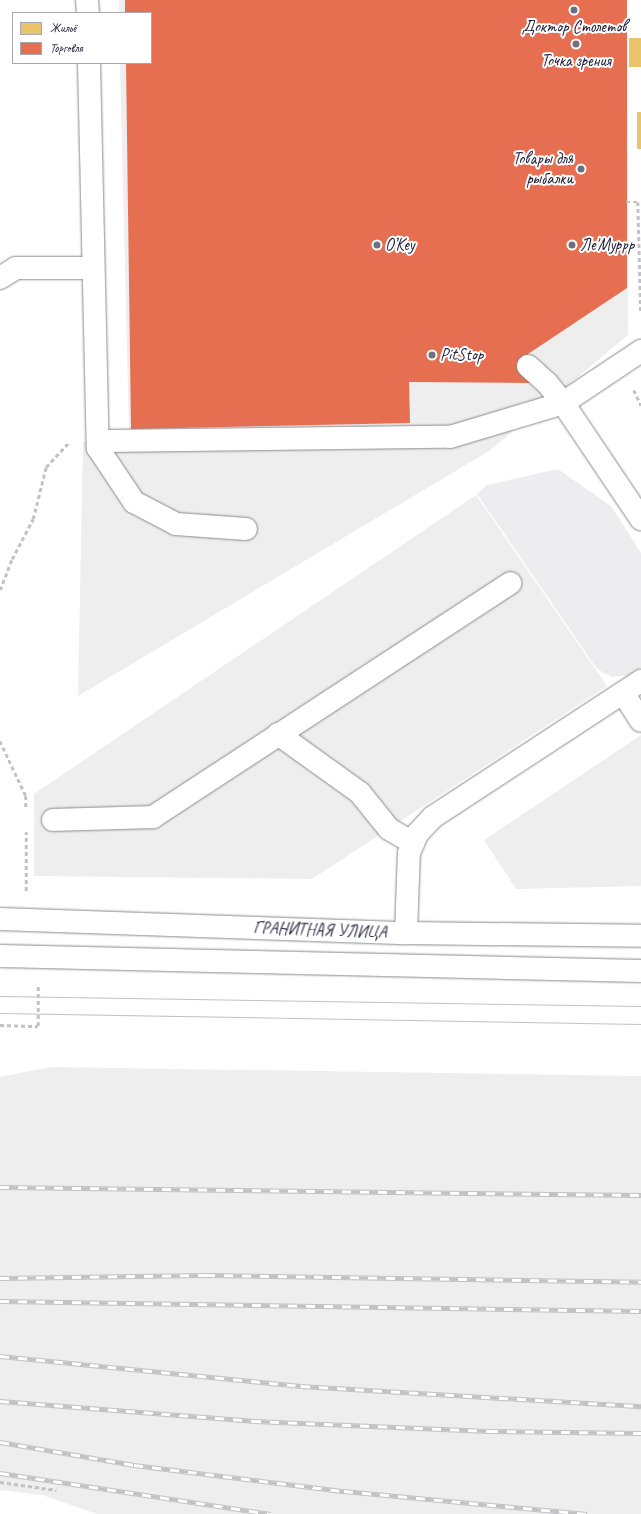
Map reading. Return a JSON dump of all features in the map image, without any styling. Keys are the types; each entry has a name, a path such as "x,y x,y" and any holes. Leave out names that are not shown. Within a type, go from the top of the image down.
{"street":[{"path":"88,0 88,12"},
{"path":"89,64 92,268 98,448 134,502 176,524 246,529"},
{"path":"0,278 16,268 92,268"},
{"path":"98,441 450,437 563,403 641,352"},
{"path":"528,366 547,383 563,403 641,519"},
{"path":"53,820 153,816 510,583"},
{"path":"406,933 407,872 409,853 417,834 433,817 641,681"},
{"path":"623,693 641,721"},
{"path":"278,734 360,793 390,828 413,843"},
{"name":"ГРАНИТНАЯ УЛИЦА","path":"0,919 406,933 641,936"},
{"name":"ГРАНИТНАЯ УЛИЦА","path":"0,956 641,971"}],"path":[{"path":"626,202 638,202 641,313"},
{"path":"0,590 12,559 33,519 46,467 73,435"},
{"path":"0,741 26,796 26,812"},
{"path":"26,827 26,897"},
{"path":"0,1025 38,1026 38,978"},
{"path":"0,1482 56,1490"}],"shaded area":[{"name":"O’Key","path":"119,0 627,0 628,335 489,451 78,696 83,442 129,432 120,64 152,64 152,12 119,12"},
{"path":"558,469 612,507 641,553 641,667 629,675 612,677 597,669 477,494 487,485"},
{"path":"476,495 607,686 312,879 34,876 34,794"},
{"path":"641,735 641,886 516,889 484,840"},
{"path":"51,1067 641,1076 641,1514 97,1514 42,1495 0,1490 0,1077"}],"building: Жильё":[{"path":"629,38 641,38 641,67 629,67"},
{"path":"637,112 641,112 641,149 637,149"}],"building: Торговля":[{"name":"O’Key","path":"125,0 627,0 627,288 528,354 530,383 409,382 410,423 131,429 126,64 152,64 152,12 125,12"}],"tram line":[{"path":"0,996 641,1006"},
{"path":"0,1013 641,1024"}],"railway":[{"path":"0,1187 641,1195"},
{"path":"0,1278 206,1275 641,1282"},
{"path":"0,1301 641,1311"},
{"path":"0,1356 301,1386 641,1406"},
{"path":"0,1401 252,1421 489,1431 641,1433"},
{"path":"0,1442 134,1465 344,1491 587,1514"},
{"path":"0,1473 271,1514"}],"place":[{"name":"Доктор Столетов","path":"574,10"},
{"name":"Точка зрения","path":"576,44"},
{"name":"Товары для рыбалки","path":"581,169"},
{"name":"O’Key","path":"377,245"},
{"name":"Ле'Муррр","path":"572,245"},
{"name":"PitStop","path":"432,355"}]}
